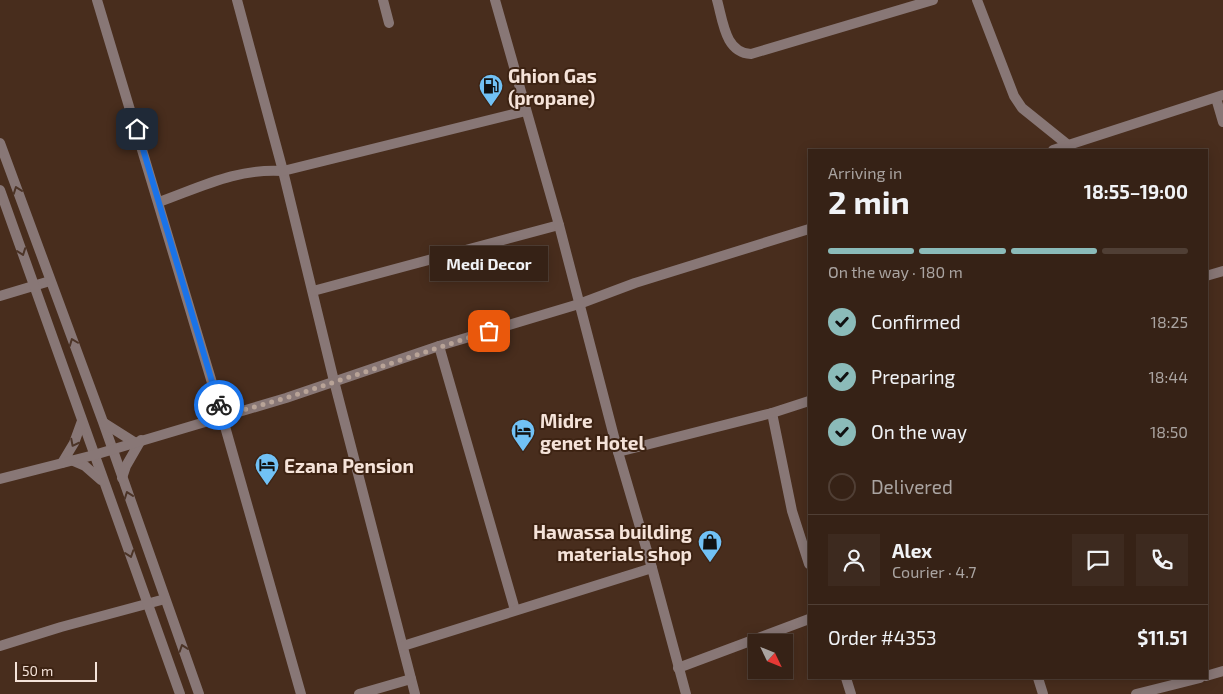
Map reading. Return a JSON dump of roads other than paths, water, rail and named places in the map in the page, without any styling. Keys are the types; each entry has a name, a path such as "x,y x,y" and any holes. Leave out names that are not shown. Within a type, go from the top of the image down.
{"street":[{"path":"98,0 222,416 301,694"},
{"path":"236,0 283,171 334,381 415,694"},
{"path":"383,0 389,23"},
{"path":"495,0 559,225 618,452 686,694"},
{"path":"717,0 727,37 733,48 742,54 751,54 934,0"},
{"path":"977,0 1014,96 1022,108 1068,145"},
{"path":"1056,149 1220,97 1223,122"},
{"path":"159,202 237,174 266,170 283,171 526,111"},
{"path":"0,143 103,422 199,694"},
{"path":"0,190 180,694"},
{"path":"313,291 559,225"},
{"path":"0,478 94,455 286,398 439,346 579,304 635,283 808,228"},
{"path":"1208,275 1223,271"},
{"path":"0,296 50,281"},
{"path":"439,346 515,610"},
{"path":"618,452 772,413 808,401"},
{"path":"772,413 792,511 808,561"},
{"path":"67,462 82,421"},
{"path":"103,422 138,441"},
{"path":"122,478 138,441"},
{"path":"67,462 85,466 104,483"},
{"path":"403,646 652,568"},
{"path":"0,646 60,627 165,599"},
{"path":"678,668 808,619"},
{"path":"1208,675 1223,671"},
{"path":"846,679 851,694"},
{"path":"1038,679 1043,694"},
{"path":"1136,694 1196,679"},
{"path":"359,694 411,680"}],"place":[{"name":"Ghion Gas (propane)","path":"491,107"},
{"name":"Medi Decor","path":"489,331"},
{"name":"Midre genet Hotel","path":"523,452"},
{"name":"Ezana Pension","path":"267,486"},
{"name":"Hawassa building materials shop","path":"710,563"}]}
